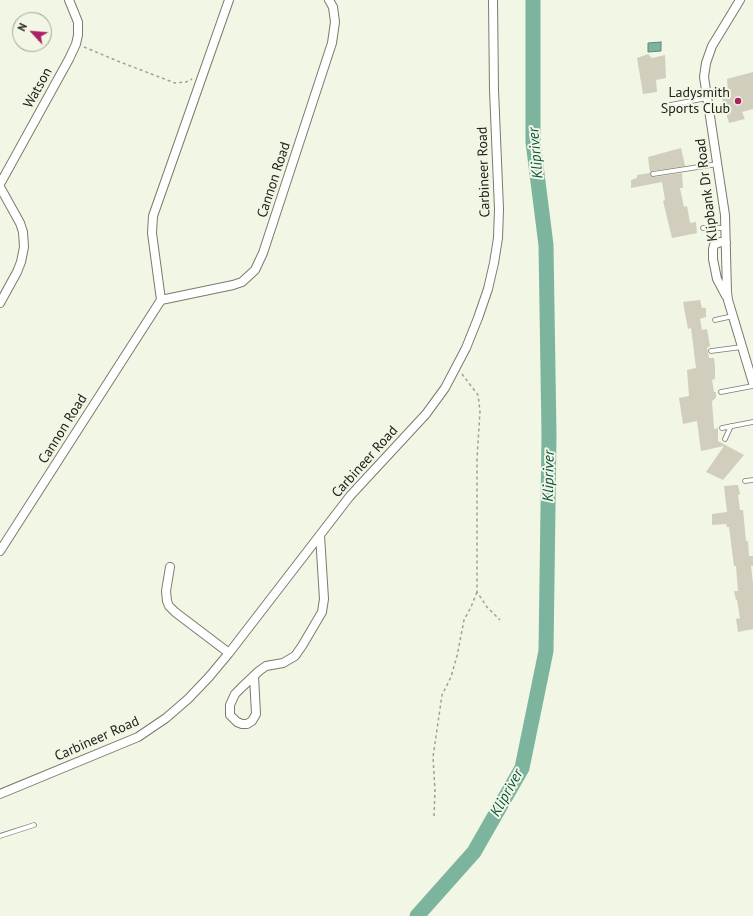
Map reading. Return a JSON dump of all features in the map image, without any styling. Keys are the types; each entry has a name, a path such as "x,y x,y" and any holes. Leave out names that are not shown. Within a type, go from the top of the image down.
{"street":[{"name":"Watson","path":"0,184 76,44 78,22 69,0"},
{"path":"161,300 152,232 153,216 230,0"},
{"name":"Cannon Road","path":"0,551 161,300 242,282 257,266 263,253 332,43 335,22 333,7 329,0"},
{"name":"Carbineer Road","path":"0,794 138,737 166,718 188,699 229,653 350,496 438,399 457,368 488,289 498,238 499,209 494,90 493,0"},
{"name":"Klipbank Dr Road","path":"740,0 716,38 708,56 704,77 723,191 726,228 726,286 728,300 753,381"},
{"path":"0,187 3,199 20,223 23,232 24,248 17,272 0,303"},
{"path":"726,243 720,242 714,245 713,258 717,279 728,300"},
{"path":"254,676 256,714 252,721 247,724 242,724 232,718 230,712 230,705 235,694 254,676 266,666 283,663 295,656 322,612 324,599 320,535"},
{"path":"170,567 166,591 169,606 229,653"}],"lane":[{"path":"665,106 707,98"},
{"path":"653,174 718,164"},
{"path":"703,228 726,228"},
{"path":"715,320 733,316"},
{"path":"711,351 742,347"},
{"path":"721,392 753,381"},
{"path":"722,428 753,422"},
{"path":"725,439 731,426"},
{"path":"745,481 753,480"},
{"path":"0,836 34,825"}],"path":[{"path":"76,44 175,83 186,82 204,72"},
{"path":"434,816 435,791 433,757 442,695 453,670 464,620 477,592 477,459 480,411 478,395 457,368"},
{"path":"477,592 487,607 500,620"}],"shaded area":[{"path":"661,42 661,51 648,52 648,43"}],"building":[{"path":"648,54 652,58 665,55 666,78 656,80 657,92 643,94 637,58"},
{"name":"Ladysmith Sports Club","path":"753,72 753,109 742,112 745,119 729,123 720,92 728,92 727,79"},
{"path":"681,148 685,166 652,171 650,174 654,177 682,173 683,188 680,188 684,207 687,206 690,223 696,222 697,233 672,238 663,201 665,200 662,182 631,188 631,180 637,178 637,175 650,173 648,157"},
{"path":"700,300 702,308 706,308 706,317 700,319 702,330 707,329 710,346 707,348 709,358 714,358 715,367 715,379 712,380 714,392 716,392 716,398 712,401 714,429 718,428 718,441 744,455 723,480 706,472 724,446 701,451 697,421 683,424 679,398 689,396 687,370 696,368 691,328 688,329 683,302"},
{"path":"738,485 740,494 738,495 740,510 743,510 749,556 753,556 753,566 751,566 753,583 753,629 738,632 736,619 740,618 734,591 738,591 736,566 734,566 729,527 727,527 726,524 712,525 712,514 727,512 724,486"}],"waterway":[{"name":"Klipriver","path":"417,916 474,852 522,768 546,651 549,435 546,245 533,142 533,0"}],"place":[{"name":"Ladysmith Sports Club","path":"738,101"}]}
